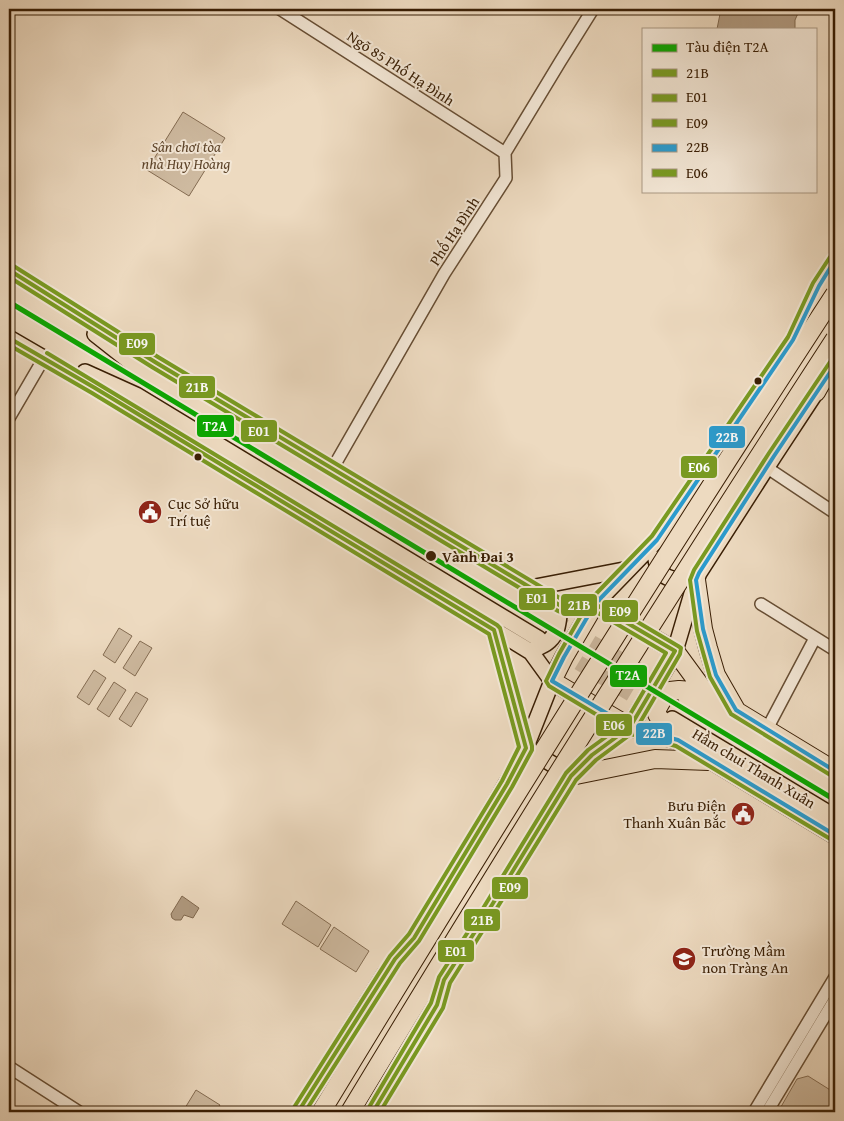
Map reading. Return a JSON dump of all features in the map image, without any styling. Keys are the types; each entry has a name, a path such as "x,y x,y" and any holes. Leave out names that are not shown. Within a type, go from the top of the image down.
{"highway":[{"path":"796,335 835,279"},
{"path":"321,1112 599,661 835,294"},
{"path":"350,1112 620,674 835,339"},
{"path":"816,392 835,358"},
{"path":"697,577 703,628 708,648 716,675 736,710"},
{"path":"678,740 630,727 552,681 595,604 675,651 705,692 835,771"},
{"path":"630,727 675,651"},
{"path":"705,692 674,690 667,693 657,710 661,721 678,740 835,835"},
{"path":"571,776 655,759 712,761"},
{"path":"310,1112 399,967 414,938"},
{"path":"360,1112 429,998 444,980"}],"main road":[{"path":"9,270 155,362 561,606 595,604 657,540 796,335 819,286 835,260"},
{"path":"33,285 147,375 552,619"},
{"path":"9,337 494,630 535,646 552,681 526,748 503,792 414,938 394,959 298,1112"},
{"path":"9,337 136,395 535,646 534,649 550,641 558,629 561,606"},
{"path":"726,531 722,520 835,345"},
{"path":"675,651 697,577 766,467 835,365"},
{"path":"657,540 656,562 664,575 673,580 697,577"},
{"path":"530,588 629,569"},
{"path":"494,630 526,748 571,776"},
{"name":"Hầm chui Thanh Xuân","path":"686,698 835,789"},
{"name":"Hầm chui Thanh Xuân","path":"672,719 835,817"},
{"path":"373,1112 437,1005 444,980 571,776 592,755 630,727"}],"street":[{"name":"Ngõ 85 Phố Hạ Đình","path":"280,9 505,153"},
{"path":"505,153 593,9"},
{"name":"Phố Hạ Đình","path":"334,470 334,466 444,274 506,178 505,153"},
{"path":"9,418 44,358"},
{"path":"766,467 835,513"},
{"path":"761,604 835,650"},
{"path":"767,729 815,638"},
{"path":"754,1112 835,977"},
{"path":"767,1112 835,999"},
{"path":"9,1067 79,1112"}],"green space":[{"name":"Sân chơi tòa nhà Huy Hoàng","path":"183,112 225,138 189,196 147,170"},
{"path":"119,628 132,636 115,663 103,655"},
{"path":"140,641 152,648 135,676 123,668"},
{"path":"94,670 106,678 89,705 77,697"},
{"path":"114,682 126,690 109,717 97,709"},
{"path":"136,692 148,699 131,727 119,719"},
{"path":"296,901 331,925 318,947 282,924"},
{"path":"334,927 369,951 356,972 320,949"},
{"path":"808,1076 835,1093 835,1112 778,1112 797,1079"},
{"path":"196,1090 220,1105 215,1112 191,1112 185,1108"}],"shaded area":[{"path":"721,9 800,9 795,20 795,28 717,28"},
{"path":"182,896 199,908 193,918 184,915 181,920 175,920 171,914"}],"tunnel":[{"path":"552,619 667,687"},
{"path":"539,639 654,708"}],"metro line":[{"name":"T2A","path":"9,302 835,800"}],"transit line":[{"name":"E06","path":"830,257 813,283 788,337 652,536 590,600 546,681 549,686 627,733 676,746 832,840"},
{"name":"22B","path":"835,260 819,286 793,340 657,540 595,604 552,681 630,727 678,740 835,835"},
{"name":"E09","path":"12,265 158,357 563,600 597,598 681,648 680,654 635,731 596,760 576,780 450,983 443,1008 380,1112"},
{"name":"21B","path":"9,270 155,362 561,606 595,604 675,651 630,727 592,755 571,776 444,980 437,1005 373,1112"},
{"name":"E01","path":"9,277 152,367 558,611 593,610 666,653 625,723 588,750 566,773 439,977 431,1003 368,1109"},
{"name":"21B","path":"9,338 95,388 494,630 526,748 507,784 414,938 395,959 298,1112"},
{"name":"E01","path":"9,345 92,393 489,634 519,747 502,781 409,934 390,956 293,1109"},
{"name":"E09","path":"47,353 500,628 532,750 512,787 419,941 400,963 305,1112"},
{"name":"E06","path":"830,362 769,453 694,570 690,580 697,631 710,677 731,714 832,776"},
{"name":"22B","path":"835,365 774,456 696,580 703,629 716,675 736,710 835,771"}],"place":[{"name":"Cục Sở hữu Trí tuệ","path":"150,512"},
{"name":"Vành Đai 3","path":"431,556"},
{"name":"Bưu Điện Thanh Xuân Bắc","path":"743,814"},
{"name":"Trường Mầm non Tràng An","path":"684,959"}]}
